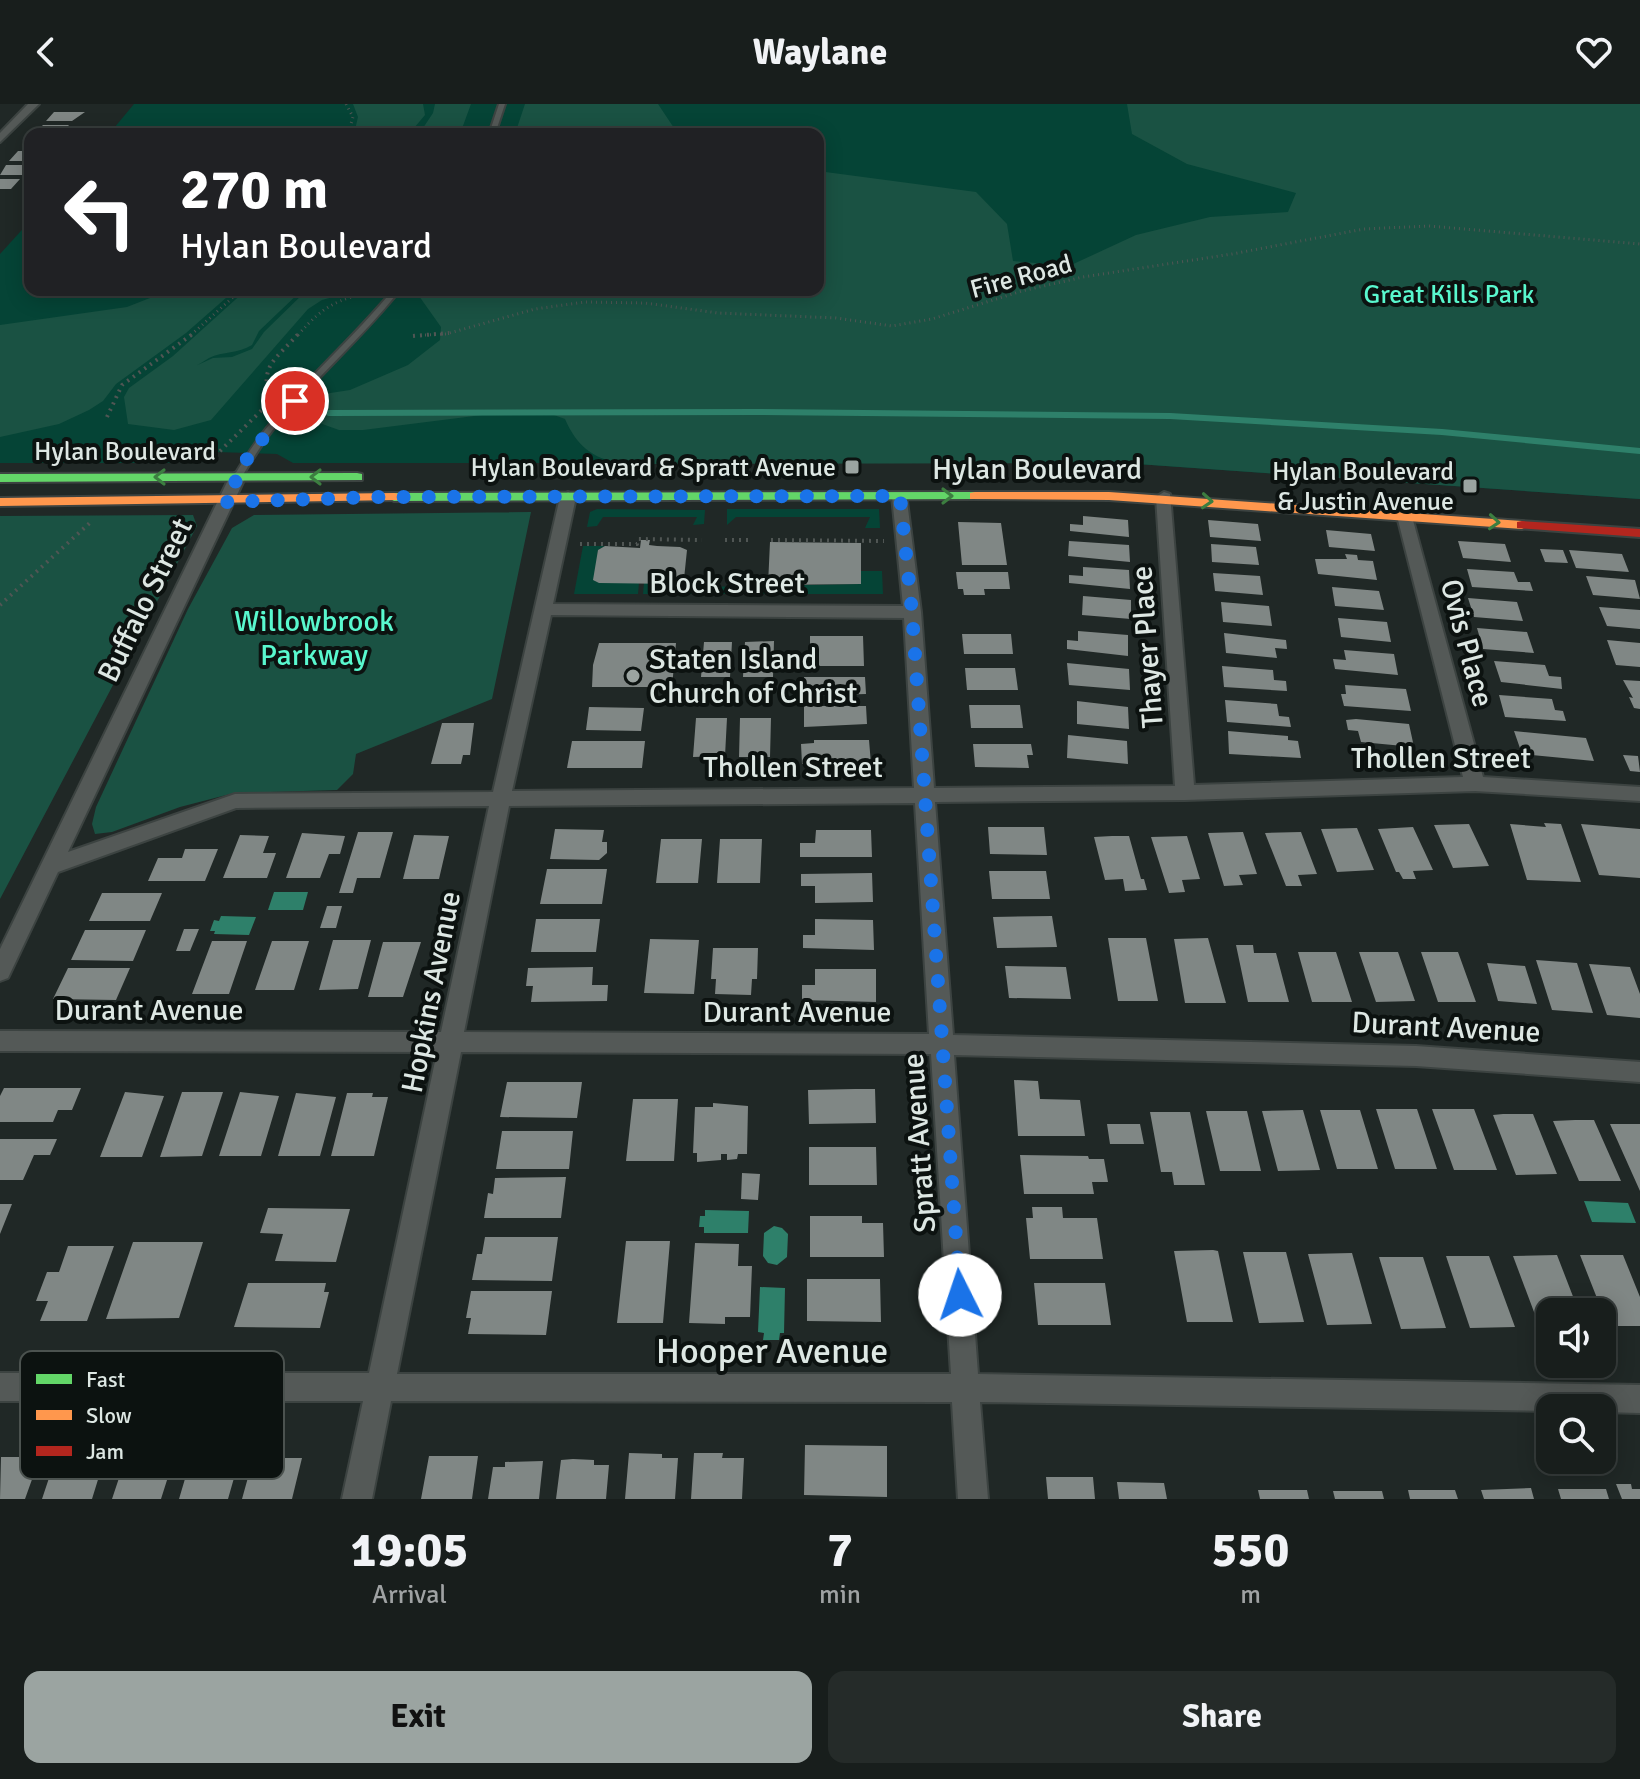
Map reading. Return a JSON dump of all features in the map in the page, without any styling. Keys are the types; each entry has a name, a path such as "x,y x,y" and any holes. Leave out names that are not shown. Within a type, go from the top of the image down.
{"main road":[{"name":"Hylan Boulevard","path":"0,478 379,477"},
{"name":"Hylan Boulevard","path":"0,502 225,502 380,497 1164,497 1640,533"}],"street":[{"path":"0,139 34,104"},
{"name":"Buffalo Street","path":"0,972 238,476"},
{"name":"Spratt Avenue","path":"900,496 912,612 973,1499"},
{"name":"Hopkins Avenue","path":"357,1499 501,798 568,497"},
{"name":"Thayer Place","path":"1164,497 1185,793"},
{"name":"Ovis Place","path":"1405,516 1475,784"},
{"name":"Block Street","path":"543,609 912,612"},
{"name":"Thollen Street","path":"52,866 235,801 1185,793 1475,784 1640,794"},
{"name":"Durant Avenue","path":"0,1041 942,1046 1416,1056 1640,1072"},
{"name":"Hooper Avenue","path":"0,1387 20,1387"},
{"name":"Hooper Avenue","path":"284,1388 966,1388 1640,1399"}],"lane":[{"path":"494,128 502,104"},
{"name":"Buffalo Street","path":"238,476 249,455 274,423 391,296"}],"path":[{"path":"346,104 353,117 350,128"},
{"name":"Fire Road","path":"413,336 446,334 535,309 585,302 645,303 718,313 836,318 892,326 932,319 1022,291 1083,277 1232,254 1364,229 1429,226 1640,244"},
{"path":"107,417 122,385 189,337 234,296"},
{"path":"215,456 270,402 264,382 266,371 320,310 353,296"},
{"path":"0,605 100,513"},
{"path":"812,540 814,532"},
{"path":"580,544 637,544 638,539 702,540"},
{"path":"725,540 749,540"},
{"path":"771,540 884,541"}],"green space":[{"name":"Great Kills Park","path":"134,104 1640,104 1640,499 1123,463 293,463 277,454 216,452 194,460 167,463 0,463 0,254 24,228 24,296 824,296 824,128 114,128"},
{"path":"353,104 423,104 425,115 414,128 355,128 358,117"},
{"path":"435,104 471,104 462,128 423,128"},
{"path":"525,104 658,104 674,128 517,128"},
{"name":"Great Kills Park","path":"1127,104 1640,104 1640,499 1123,463 620,464 593,454 580,443 565,419 543,411 514,411 363,430 339,430 300,416 324,394 350,390 408,365 440,340 441,327 419,296 824,296 824,172 976,192 1007,224 1013,261 1069,266 1136,235 1210,217 1288,212 1296,193 1187,164 1132,134"},
{"path":"155,296 228,296 186,333 116,384 103,401 89,410 59,424 0,437 0,325 127,307"},
{"path":"239,296 296,296 259,331 252,345 209,358 197,365 252,349 264,332 301,296 336,296 308,309 211,420 174,430 128,424 124,397 129,388 173,356"},
{"path":"597,509 705,510 704,524 693,525 697,517 603,517 597,526 587,527 590,512"},
{"path":"727,509 879,509 880,528 865,528 870,517 736,517 727,525"},
{"name":"Willowbrook Parkway","path":"531,512 492,699 356,754 353,774 337,790 234,793 180,807 112,832 95,834 92,824 96,807 188,609 232,528 254,515"},
{"name":"Willowbrook Parkway","path":"193,515 197,526 0,899 0,516"},
{"path":"583,546 605,546 598,550 595,581 639,583 638,594 574,594"},
{"path":"861,571 882,571 883,594 643,594 644,583 700,582 700,587 861,584"}],"shaded area":[{"path":"274,892 308,892 303,910 268,910"},
{"path":"221,916 256,917 249,935 214,934 215,931 210,931 214,920 219,921"},
{"path":"1584,1201 1628,1203 1636,1223 1592,1222"},
{"path":"705,1210 749,1211 748,1233 704,1233 704,1227 699,1227 700,1216 705,1216"},
{"path":"774,1226 788,1234 787,1257 777,1265 768,1263 763,1256 764,1233"},
{"path":"760,1287 785,1288 784,1333 780,1333 779,1340 763,1340 764,1333 758,1332"}],"building":[{"path":"54,112 85,112 72,121 46,121"},
{"path":"43,125 69,125 66,128 40,128"},
{"path":"18,151 24,151 24,161 9,161"},
{"path":"6,165 24,165 24,175 0,175"},
{"path":"0,179 20,179 11,189 0,189"},
{"path":"1083,516 1128,520 1129,537 1070,531 1070,524 1083,525"},
{"path":"1208,520 1258,524 1261,541 1210,537"},
{"path":"958,522 1001,523 1007,565 962,565"},
{"path":"1326,530 1371,534 1375,551 1329,547"},
{"path":"641,540 650,540 649,545 687,550 684,579 676,584 599,583 593,580 598,550 605,546 640,548"},
{"path":"1069,541 1129,545 1130,562 1068,556"},
{"path":"1458,541 1505,544 1511,562 1463,558"},
{"path":"770,542 861,543 861,584 768,585"},
{"path":"1211,544 1256,547 1259,565 1212,562"},
{"path":"1540,549 1563,550 1568,563 1545,562"},
{"path":"1569,550 1622,554 1629,572 1576,568"},
{"path":"1345,554 1357,555 1358,560 1373,561 1377,580 1318,574 1315,559 1347,559"},
{"path":"1083,567 1129,570 1130,589 1069,583 1069,575 1083,576"},
{"path":"1467,569 1514,572 1518,582 1530,582 1533,591 1472,587"},
{"path":"956,572 1008,572 1010,589 984,589 985,595 964,595 963,589 958,589"},
{"path":"1213,573 1260,576 1263,595 1215,591"},
{"path":"1586,576 1635,580 1640,599 1593,595"},
{"path":"1332,587 1379,591 1384,610 1335,606"},
{"path":"1083,596 1131,600 1131,619 1082,615"},
{"path":"1468,598 1517,602 1523,621 1474,617"},
{"path":"1221,602 1269,606 1272,626 1223,622"},
{"path":"1599,607 1640,610 1640,629 1607,626"},
{"path":"1338,618 1387,622 1391,642 1341,637"},
{"path":"1477,628 1527,632 1534,653 1483,649"},
{"path":"1078,631 1128,635 1128,656 1067,649 1067,640 1078,641"},
{"path":"1224,633 1286,640 1287,649 1275,648 1277,658 1226,653"},
{"path":"962,634 1011,634 1013,654 964,654"},
{"path":"810,636 863,636 864,666 810,666"},
{"path":"1607,640 1640,643 1640,667 1616,665"},
{"path":"774,641 773,677 743,677 745,642"},
{"path":"704,642 732,642 730,677 701,677"},
{"name":"Staten Island Church of Christ","path":"599,643 676,643 672,687 592,687 593,665"},
{"path":"1344,650 1394,654 1398,675 1335,669 1333,659 1346,660"},
{"path":"1494,661 1545,665 1549,676 1561,677 1562,689 1501,682"},
{"path":"1067,663 1129,669 1130,690 1069,685"},
{"path":"1222,666 1273,670 1274,680 1286,681 1287,691 1224,687"},
{"path":"965,668 1015,668 1018,690 967,690"},
{"path":"804,677 865,677 866,694 804,696"},
{"path":"1623,680 1640,681 1640,709 1634,708 1629,697 1633,698"},
{"path":"1345,685 1406,689 1411,711 1344,706 1341,694 1346,694"},
{"path":"1499,695 1552,699 1555,710 1563,711 1566,721 1505,717"},
{"path":"1225,700 1277,704 1279,716 1289,717 1291,727 1227,722"},
{"path":"1077,701 1128,707 1129,729 1077,724"},
{"path":"969,705 1020,705 1023,728 971,728"},
{"path":"804,706 866,706 867,724 804,727"},
{"path":"589,707 644,708 641,731 586,730"},
{"path":"696,718 727,718 725,756 693,757"},
{"path":"740,718 771,718 770,757 739,757"},
{"path":"1346,720 1409,724 1414,747 1361,742 1358,731 1348,730"},
{"path":"442,723 474,723 470,755 463,755 461,764 431,764"},
{"path":"1228,731 1288,736 1288,740 1298,741 1301,758 1229,754"},
{"path":"1514,731 1586,738 1594,761 1522,754"},
{"path":"1068,735 1127,741 1128,764 1067,758"},
{"path":"814,740 869,740 871,764 802,764 801,744 814,743"},
{"path":"572,741 645,741 642,768 567,768"},
{"path":"973,744 1031,744 1033,755 1027,755 1029,768 975,767"},
{"path":"1623,755 1638,756 1640,772 1630,771"},
{"path":"1544,823 1561,824 1581,882 1527,880 1510,824 1546,827"},
{"path":"1469,824 1489,866 1453,868 1434,825"},
{"path":"1581,824 1640,829 1640,878 1599,875"},
{"path":"988,827 1044,827 1047,855 990,854"},
{"path":"1413,827 1433,870 1413,871 1416,879 1403,879 1396,872 1378,829"},
{"path":"1357,828 1374,870 1337,872 1321,829"},
{"path":"555,829 604,830 602,842 607,842 607,853 599,860 550,859"},
{"path":"816,830 871,830 872,857 800,857 800,843 815,843"},
{"path":"358,832 393,832 380,878 357,878 353,893 339,893"},
{"path":"1243,832 1257,874 1239,875 1243,885 1224,886 1208,833"},
{"path":"1301,832 1317,874 1298,875 1302,886 1286,886 1265,833"},
{"path":"302,833 345,836 340,854 329,854 320,878 286,878"},
{"path":"240,835 269,836 263,853 276,853 267,878 223,878"},
{"path":"414,835 449,836 439,879 403,879"},
{"path":"1129,836 1147,890 1125,891 1123,879 1105,880 1094,837"},
{"path":"1187,836 1200,879 1182,880 1185,892 1169,893 1151,837"},
{"path":"661,839 702,839 698,883 656,883"},
{"path":"720,839 762,839 760,883 717,883"},
{"path":"185,849 218,849 205,881 148,881 158,858 182,858"},
{"path":"547,869 607,869 602,904 540,904"},
{"path":"989,871 1046,871 1050,899 992,899"},
{"path":"872,873 873,902 815,903 815,886 801,886 801,874"},
{"path":"102,893 162,893 150,921 89,921"},
{"path":"327,906 342,906 336,928 320,928"},
{"path":"1052,916 1057,947 997,948 993,917"},
{"path":"536,919 600,919 596,952 531,952"},
{"path":"815,919 873,920 874,950 803,948 803,935 815,935"},
{"path":"184,929 199,929 190,951 176,951"},
{"path":"85,930 146,930 133,961 71,960"},
{"path":"1108,938 1146,938 1158,1001 1118,1001"},
{"path":"1208,938 1226,1003 1185,1003 1174,939"},
{"path":"650,939 699,940 694,994 644,993"},
{"path":"333,940 371,940 358,989 319,990"},
{"path":"212,941 247,941 229,994 192,994"},
{"path":"272,941 309,941 294,990 255,990"},
{"path":"383,942 421,942 403,997 368,997"},
{"path":"1236,945 1253,945 1254,953 1276,953 1289,1002 1248,1002"},
{"path":"713,948 758,948 757,979 752,979 751,995 715,994 716,979 711,979"},
{"path":"1298,952 1336,952 1352,1002 1312,1002"},
{"path":"1359,952 1398,952 1415,1001 1376,1002"},
{"path":"1421,952 1458,952 1476,1002 1438,1002"},
{"path":"1536,960 1577,963 1593,1013 1552,1010"},
{"path":"1487,963 1525,966 1537,1004 1498,1001"},
{"path":"1589,964 1630,967 1640,994 1640,1018 1607,1015"},
{"path":"1005,966 1066,967 1071,999 1009,998"},
{"path":"593,967 592,985 608,985 607,1001 531,1002 533,986 526,986 528,968"},
{"path":"68,968 130,968 116,1000 53,999"},
{"path":"815,969 876,969 876,1002 802,1000 802,985 815,985"},
{"path":"1014,1080 1038,1081 1040,1099 1080,1100 1085,1136 1018,1136"},
{"path":"507,1082 582,1082 577,1118 500,1117"},
{"path":"4,1088 81,1088 72,1110 58,1110 53,1122 0,1122 0,1096"},
{"path":"875,1089 876,1123 809,1124 808,1090"},
{"path":"125,1092 164,1096 142,1157 100,1157"},
{"path":"182,1092 223,1092 202,1156 160,1157"},
{"path":"240,1092 279,1096 261,1156 219,1156"},
{"path":"296,1093 336,1097 320,1156 278,1156"},
{"path":"347,1093 373,1093 372,1097 388,1097 374,1156 331,1156"},
{"path":"633,1099 678,1099 674,1161 626,1161"},
{"path":"713,1103 748,1106 747,1154 738,1154 737,1159 727,1160 727,1154 721,1154 721,1160 697,1162 697,1153 693,1153 695,1107 713,1107"},
{"path":"1376,1109 1417,1109 1437,1169 1395,1169"},
{"path":"1432,1109 1474,1109 1497,1170 1454,1170"},
{"path":"1303,1110 1320,1170 1278,1171 1262,1111"},
{"path":"1320,1110 1360,1110 1378,1169 1337,1169"},
{"path":"1206,1111 1247,1111 1261,1171 1220,1171"},
{"path":"1150,1112 1190,1112 1205,1185 1174,1185 1172,1172 1161,1172"},
{"path":"1533,1114 1557,1174 1516,1175 1493,1115"},
{"path":"1594,1120 1621,1181 1579,1181 1553,1121"},
{"path":"1107,1124 1140,1124 1144,1144 1110,1144"},
{"path":"1610,1124 1640,1124 1640,1191"},
{"path":"502,1131 573,1131 569,1169 496,1169"},
{"path":"0,1139 57,1139 50,1155 34,1155 23,1180 0,1180"},
{"path":"809,1147 876,1147 877,1185 809,1185"},
{"path":"1020,1155 1104,1159 1108,1182 1092,1182 1094,1194 1024,1194"},
{"path":"742,1173 760,1174 758,1200 741,1199"},
{"path":"566,1177 561,1218 484,1218 488,1193 493,1194 495,1178"},
{"path":"0,1204 12,1204 0,1234"},
{"path":"1032,1207 1062,1207 1063,1218 1097,1218 1103,1259 1030,1259 1026,1218 1033,1218"},
{"path":"268,1208 350,1209 336,1262 275,1261 283,1234 260,1233"},
{"path":"810,1216 862,1216 862,1223 883,1223 884,1257 810,1257"},
{"path":"485,1237 558,1237 552,1281 472,1280 477,1254 482,1254"},
{"path":"626,1241 670,1241 663,1323 617,1323"},
{"path":"133,1242 203,1242 179,1318 106,1319"},
{"path":"695,1243 739,1244 738,1266 752,1266 750,1317 725,1317 725,1324 689,1323"},
{"path":"68,1246 114,1246 87,1321 40,1321 48,1301 36,1301 47,1272 59,1272"},
{"path":"1174,1251 1218,1251 1233,1322 1187,1322"},
{"path":"1243,1252 1286,1252 1304,1322 1259,1323"},
{"path":"1352,1253 1372,1324 1327,1325 1308,1254"},
{"path":"1557,1255 1574,1298 1536,1298 1536,1317 1513,1256"},
{"path":"1580,1255 1623,1255 1640,1297 1640,1326 1616,1326 1616,1298 1597,1298"},
{"path":"1446,1256 1489,1256 1515,1327 1470,1328"},
{"path":"1379,1257 1423,1257 1446,1328 1401,1329"},
{"path":"807,1279 880,1279 881,1322 807,1321"},
{"path":"248,1283 326,1283 324,1292 329,1292 320,1328 234,1327"},
{"path":"1034,1283 1105,1283 1111,1325 1038,1325"},
{"path":"471,1291 552,1291 546,1335 468,1334 471,1318 466,1318"},
{"path":"805,1445 887,1446 887,1497 804,1495"},
{"path":"629,1453 678,1458 675,1499 625,1499"},
{"path":"694,1453 723,1453 722,1458 744,1458 742,1499 691,1499"},
{"path":"429,1456 478,1456 472,1499 421,1499"},
{"path":"1,1457 20,1457 20,1479 32,1479 25,1499 0,1499"},
{"path":"284,1458 302,1458 292,1499 242,1499 248,1479 284,1479"},
{"path":"561,1460 594,1460 594,1465 609,1465 606,1499 556,1499"},
{"path":"543,1461 539,1499 488,1499 493,1467 505,1467 505,1462"},
{"path":"1046,1477 1093,1477 1095,1499 1048,1499"},
{"path":"49,1479 98,1479 92,1499 42,1499"},
{"path":"119,1479 167,1479 161,1499 112,1499"},
{"path":"185,1479 234,1479 228,1499 179,1499"},
{"path":"1117,1482 1164,1483 1167,1499 1119,1499"},
{"path":"1616,1484 1631,1484 1632,1489 1640,1489 1640,1499 1622,1499"},
{"path":"1531,1488 1534,1499 1484,1499 1481,1490"},
{"path":"1558,1489 1606,1489 1609,1499 1561,1499"},
{"path":"1258,1490 1307,1490 1309,1499 1260,1499"},
{"path":"1408,1490 1455,1490 1458,1499 1410,1499"},
{"path":"1333,1491 1382,1491 1384,1499 1335,1499"}],"waterway":[{"path":"329,413 760,412 1170,416 1442,432 1640,451"}],"traffic: fast":[{"path":"0,478 357,477"},
{"path":"394,497 975,496"}],"traffic: slow":[{"path":"975,496 1109,496 1522,525"},
{"path":"0,502 394,497"}],"traffic: jam":[{"path":"1522,525 1640,533"}],"place":[{"name":"Hylan Boulevard & Spratt Avenue","path":"852,467"},
{"name":"Hylan Boulevard & Justin Avenue","path":"1470,486"},
{"name":"Staten Island Church of Christ","path":"633,676"}],"route":[{"path":"295,401 249,455 225,502 380,497 900,496 912,612 960,1295"}]}
